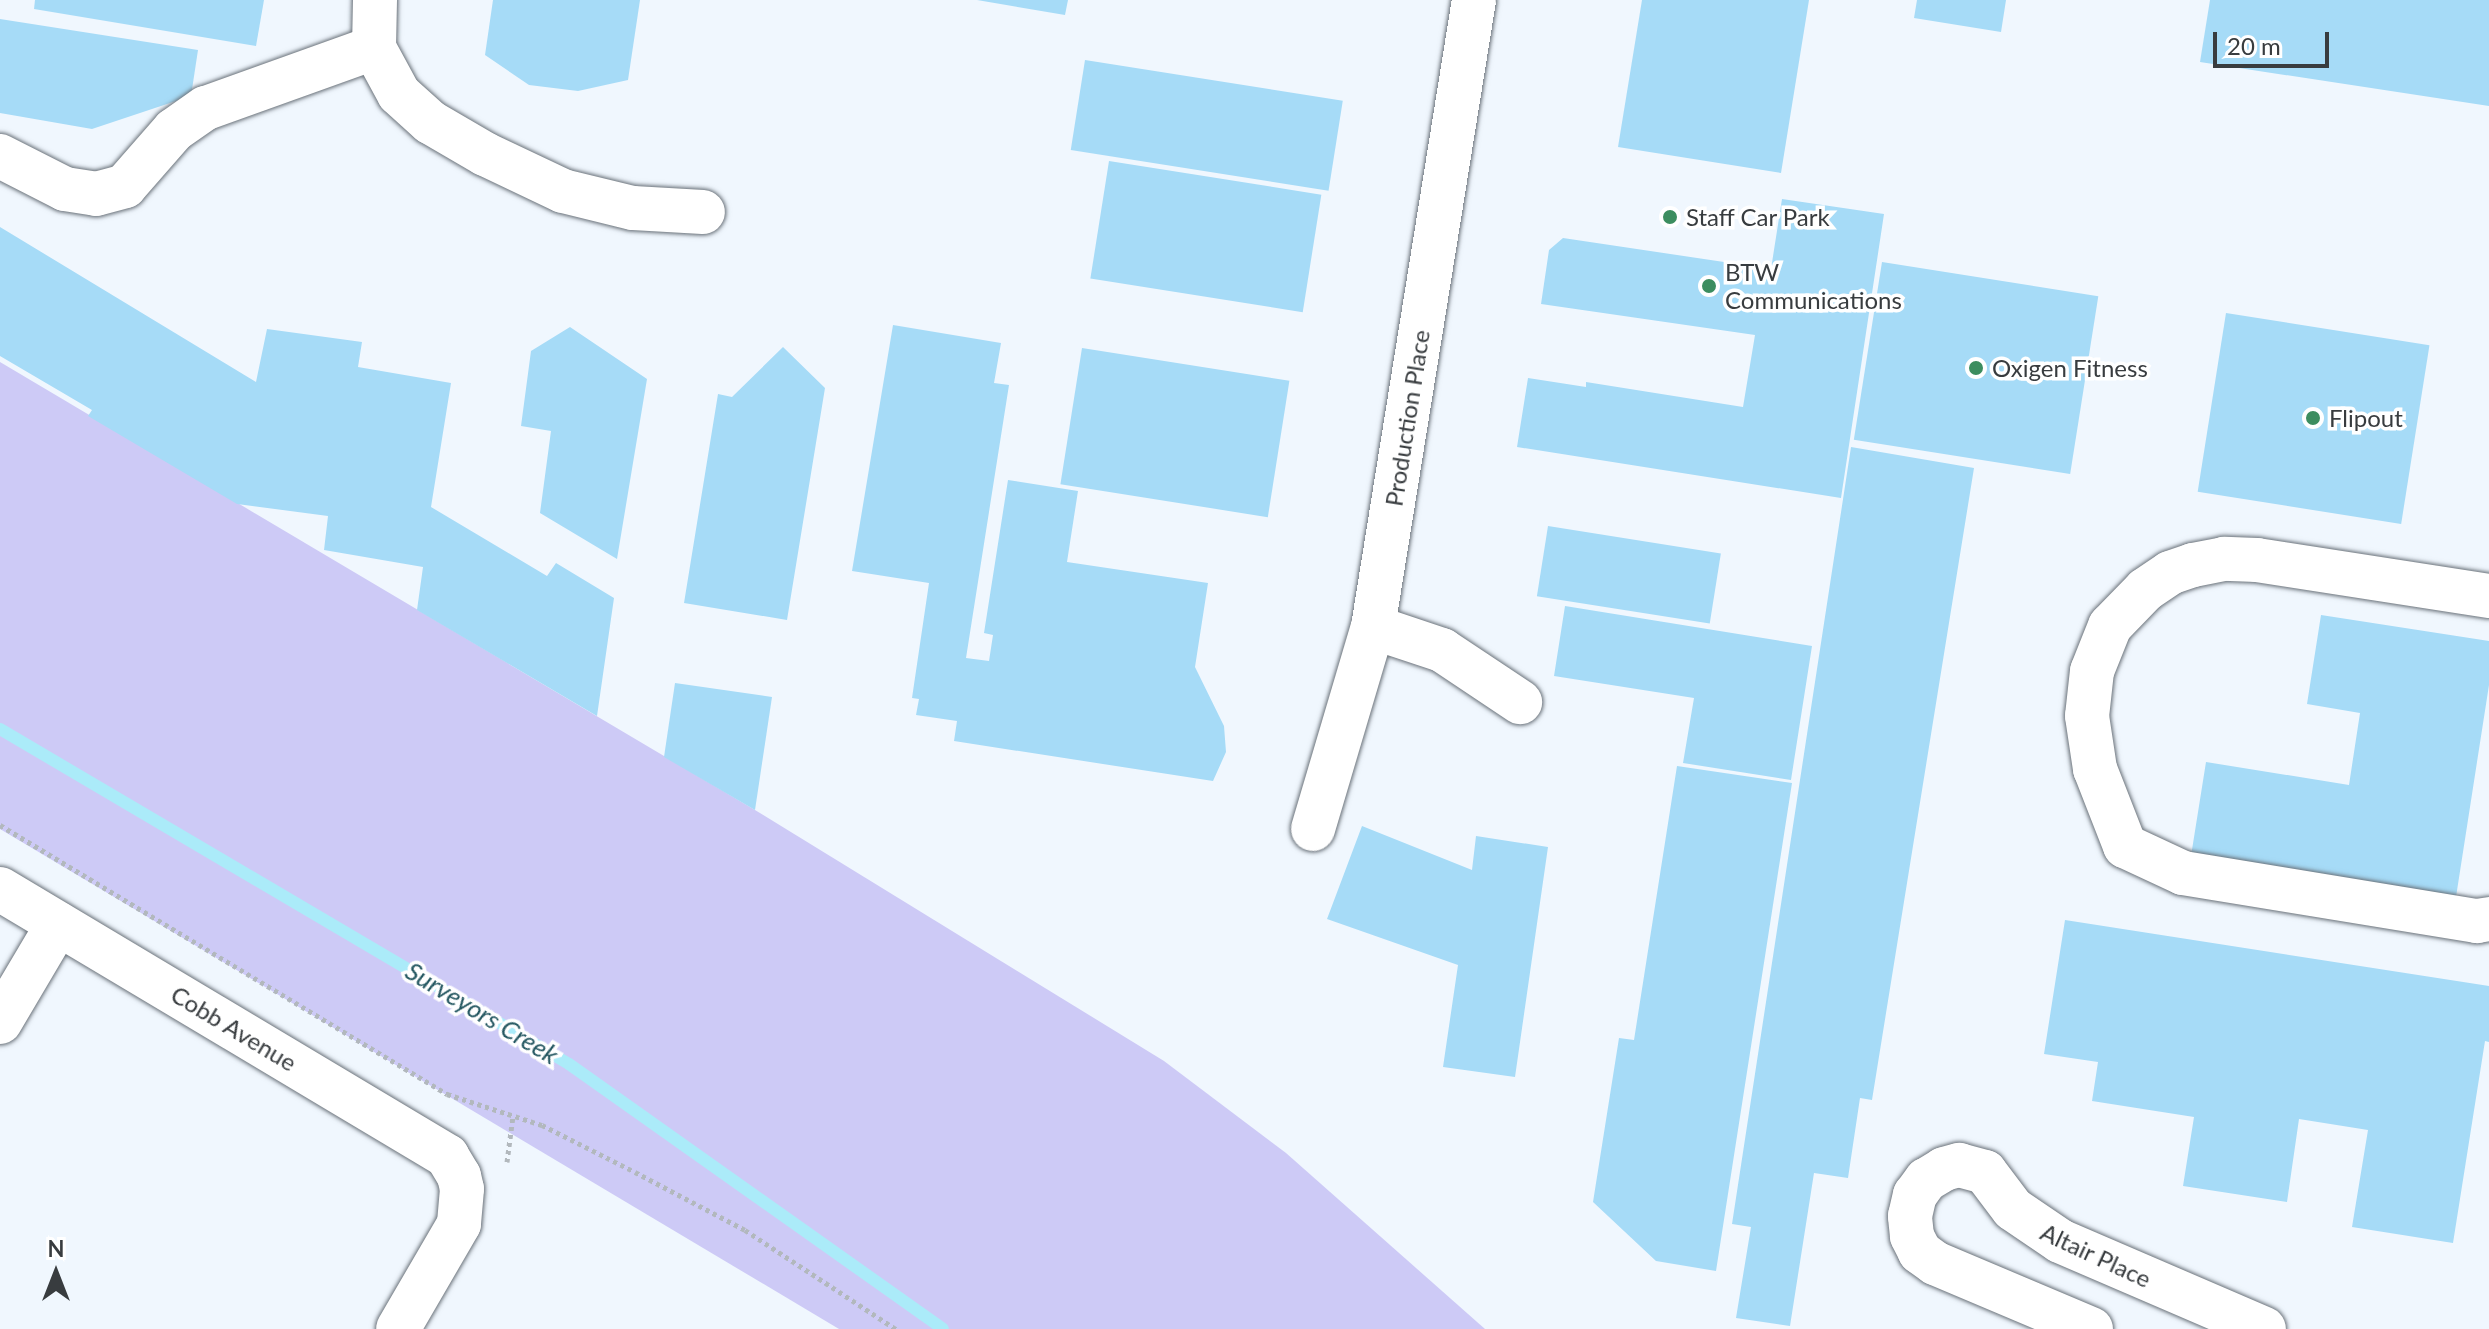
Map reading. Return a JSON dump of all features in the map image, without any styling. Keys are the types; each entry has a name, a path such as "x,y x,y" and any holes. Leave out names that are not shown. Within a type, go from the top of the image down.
{"street":[{"path":"375,0 374,48 399,94 430,122 485,154 563,191 633,208 703,212"},
{"name":"Production Place","path":"1313,829 1373,627 1474,0"},
{"path":"0,156 65,189 96,194 125,186 174,130 206,108 374,48"},
{"path":"2489,596 2257,560 2224,559 2193,565 2170,573 2145,590 2110,626 2092,671 2087,716 2095,769 2125,846 2183,873 2477,921 2489,919"},
{"path":"1373,627 1442,650 1520,702"},
{"name":"Cobb Avenue","path":"0,889 447,1156 459,1176 463,1204 459,1224 398,1329"},
{"path":"0,1022 58,924"},
{"name":"Altair Place","path":"2091,1329 1935,1263 1920,1252 1912,1236 1910,1216 1915,1195 1926,1180 1944,1169 1959,1165 1974,1167 1995,1181 2013,1209 2028,1223 2060,1241 2264,1329"}],"path":[{"path":"0,825 447,1094 542,1125 745,1230 896,1329"},
{"path":"507,1162 513,1116"}],"shaded area":[{"path":"0,362 755,810 1164,1061 1286,1153 1485,1329 839,1329 0,829"}],"building":[{"path":"35,0 264,0 256,46 34,9"},
{"path":"493,0 640,0 628,80 578,91 529,85 485,55"},
{"path":"977,0 1068,0 1065,15"},
{"path":"1642,0 1809,0 1781,173 1618,147"},
{"path":"1917,0 2006,0 2001,32 1914,18"},
{"path":"2210,0 2489,0 2489,106 2200,62"},
{"path":"0,19 198,50 191,96 92,129 0,113"},
{"path":"1085,60 1343,101 1329,191 1071,150"},
{"path":"1109,161 1321,195 1303,312 1090,279"},
{"path":"1782,199 1884,214 1841,498 1517,447 1528,378 1586,387 1586,382 1743,407 1755,335 1541,304 1549,250 1563,238 1771,269"},
{"path":"0,227 256,382 267,329 362,342 358,367 451,383 431,507 547,576 556,563 614,598 597,716 417,610 423,567 324,550 328,516 237,504 88,416 92,410 0,356"},
{"name":"Oxigen Fitness","path":"1882,262 2098,296 2070,474 1854,440"},
{"name":"Flipout","path":"2226,313 2429,345 2401,524 2198,492"},
{"path":"893,325 1001,343 994,383 1009,385 966,658 989,661 993,635 984,633 1008,480 1078,491 1067,562 1208,583 1195,667 1224,726 1226,752 1213,781 954,741 957,721 916,715 919,699 912,698 929,583 852,571"},
{"path":"570,327 647,379 617,559 540,513 551,431 521,426 531,351"},
{"path":"783,347 825,388 787,620 684,603 718,394 732,397"},
{"path":"1082,348 1289,381 1268,517 1060,484"},
{"path":"1851,447 1974,468 1872,1100 1860,1098 1848,1178 1814,1173 1790,1326 1736,1318 1751,1227 1732,1224"},
{"path":"1548,526 1721,553 1710,624 1537,596"},
{"path":"1565,606 1812,646 1791,780 1683,763 1694,698 1554,676"},
{"path":"2321,615 2489,641 2489,685 2456,897 2191,856 2206,762 2349,785 2360,713 2307,704"},
{"path":"675,683 772,697 755,810 664,757"},
{"path":"1677,766 1792,783 1716,1271 1656,1261 1593,1202 1619,1038 1634,1040"},
{"path":"1362,826 1472,870 1476,836 1548,847 1515,1077 1443,1067 1458,965 1327,919"},
{"path":"2065,920 2489,986 2489,1042 2485,1041 2453,1243 2352,1227 2368,1130 2299,1119 2287,1202 2183,1186 2194,1117 2092,1101 2098,1062 2044,1054"}],"waterway":[{"name":"Surveyors Creek","path":"0,729 569,1064 943,1329"}],"place":[{"name":"Staff Car Park","path":"1670,217"},
{"name":"BTW Communications","path":"1709,286"},
{"name":"Oxigen Fitness","path":"1976,368"},
{"name":"Flipout","path":"2313,418"}]}
